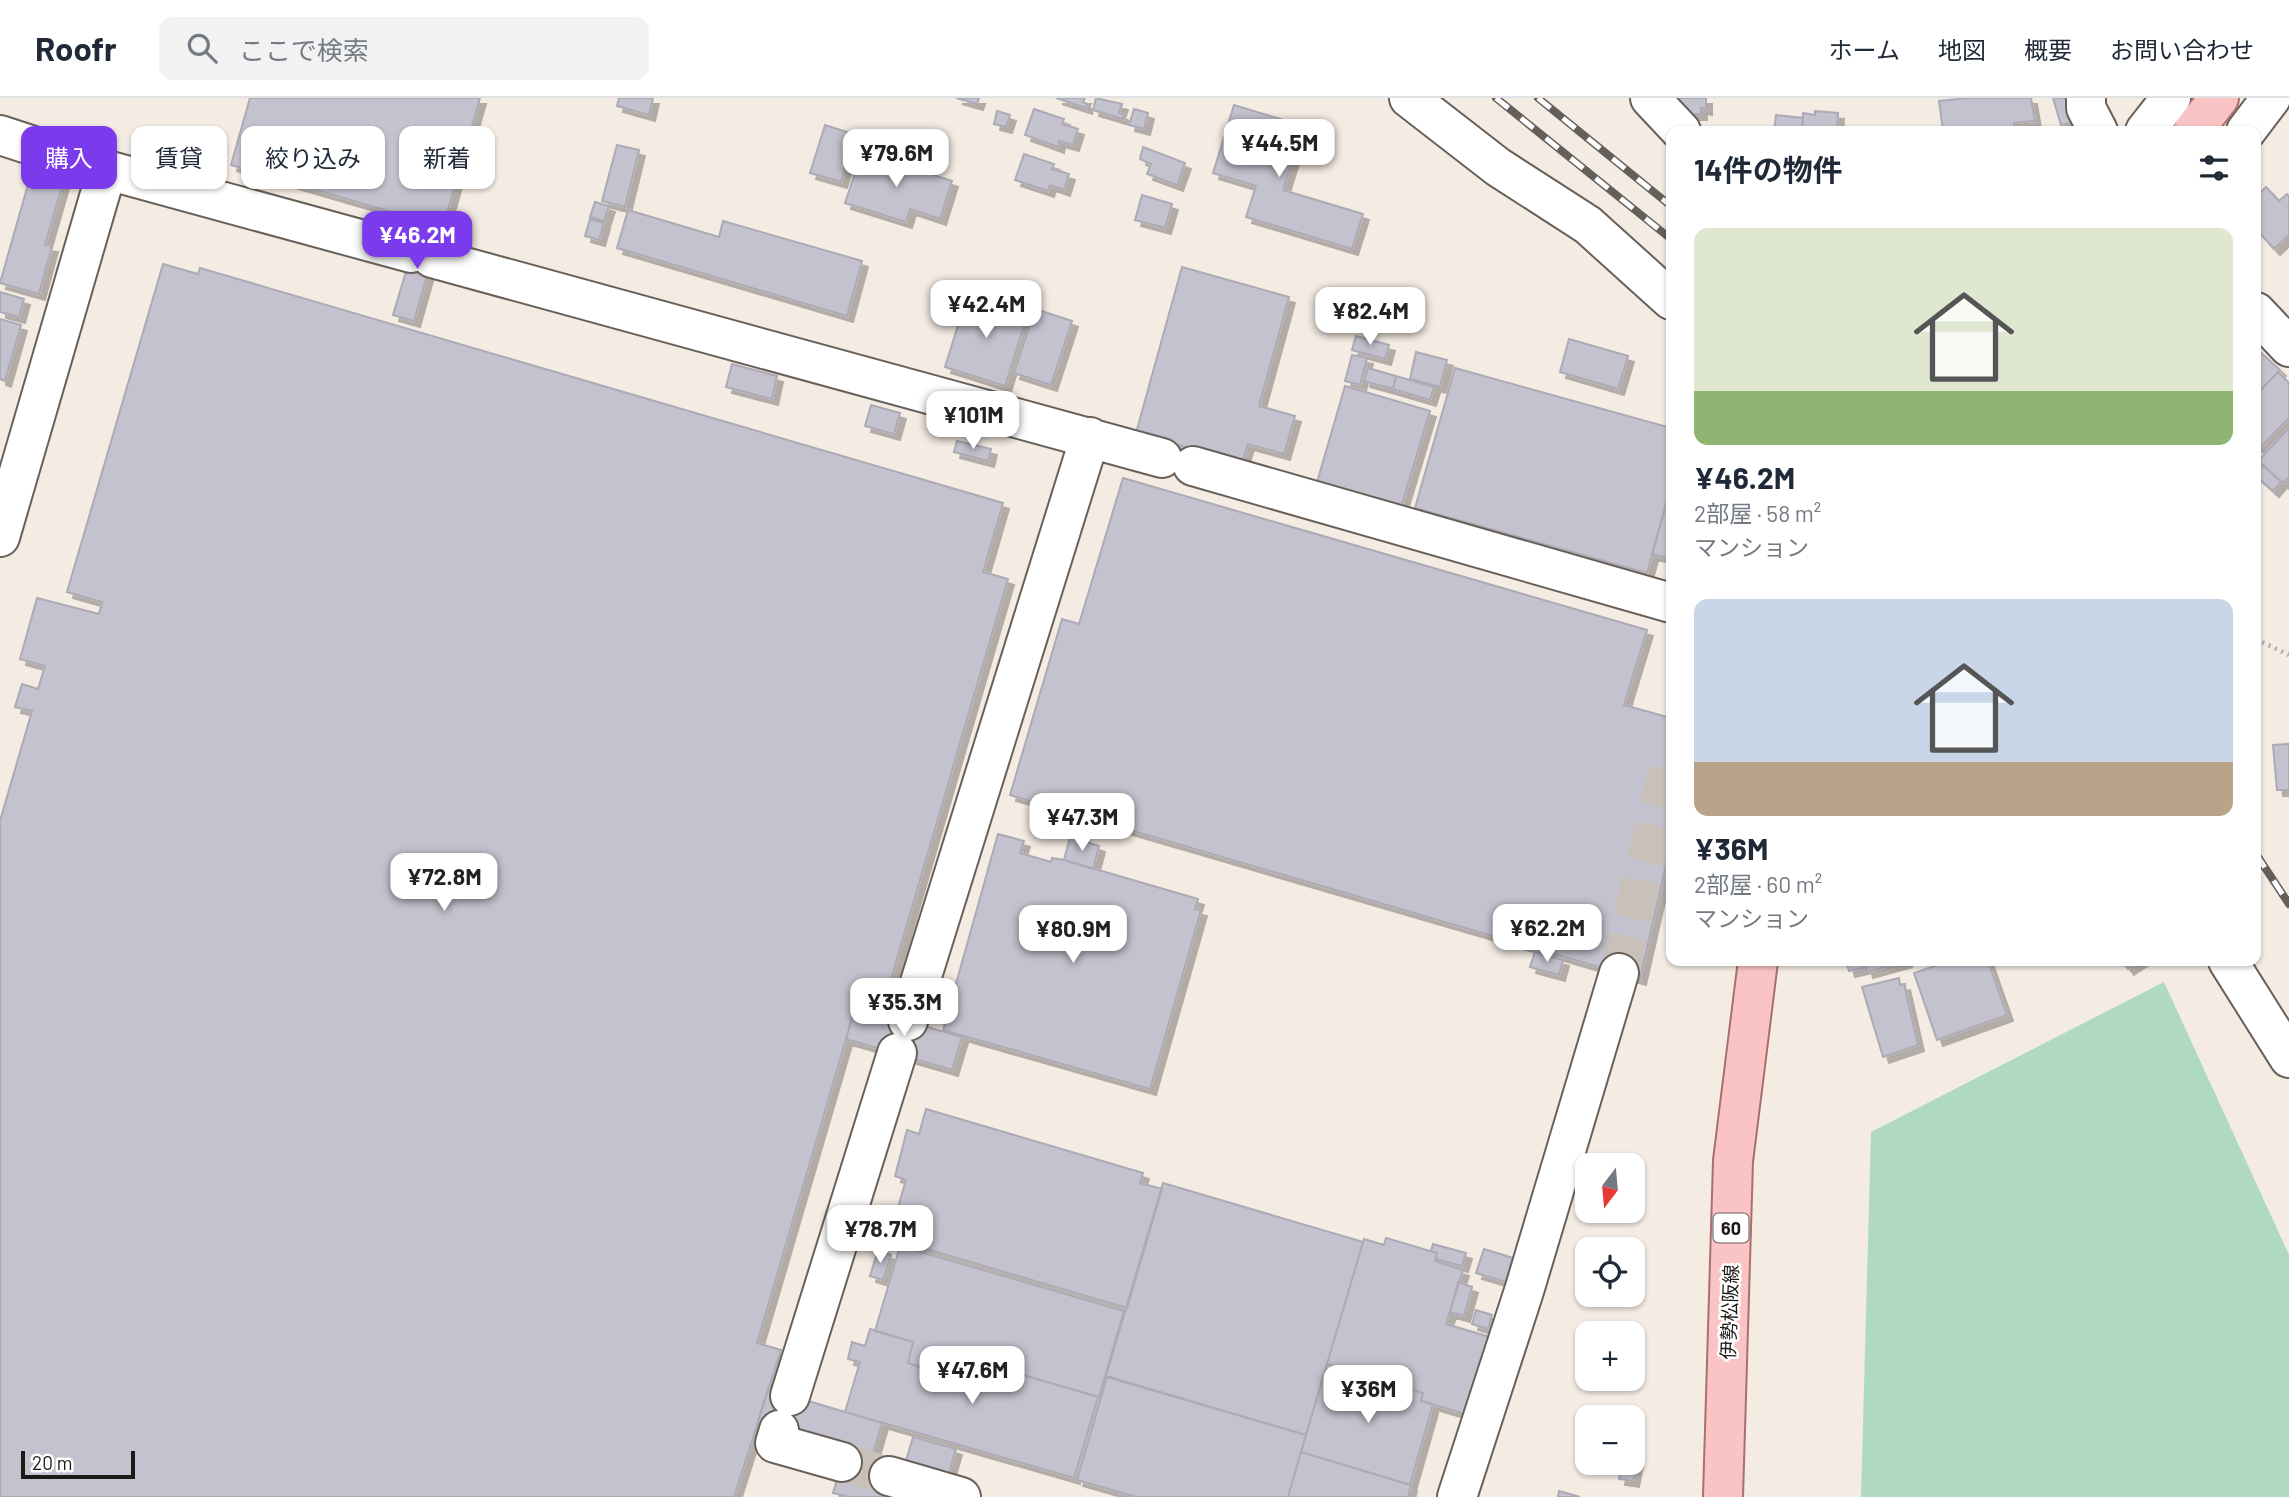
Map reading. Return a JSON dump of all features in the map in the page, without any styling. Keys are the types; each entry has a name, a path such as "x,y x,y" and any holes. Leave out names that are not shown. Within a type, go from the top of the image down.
{"main road":[{"path":"2197,126 2219,98"},
{"name":"伊勢松阪線","path":"1723,1497 1733,1161 1757,966"}],"street":[{"path":"1409,98 1498,167 1588,225 1666,295"},
{"path":"1650,98 1676,126"},
{"path":"2086,98 2086,108 2095,126"},
{"path":"2149,126 2171,98"},
{"path":"2250,126 2271,98"},
{"path":"0,135 21,142"},
{"path":"117,173 1090,437 1666,602"},
{"path":"0,537 101,189"},
{"path":"2261,317 2289,347"},
{"path":"842,1462 775,1443 1090,437"},
{"path":"2231,966 2289,1058"},
{"path":"1457,1497 1524,1291 1619,973"},
{"path":"889,1476 961,1497"}],"path":[{"path":"2261,641 2289,655"}],"green space":[{"path":"2164,982 2289,1255 2289,1497 1861,1497 1871,1132"}],"building":[{"path":"250,98 480,98 472,126 399,126 399,189 454,189 443,227 313,189 385,189 385,126 242,126"},
{"path":"619,98 653,98 649,115 617,106"},
{"path":"956,98 979,98 977,104"},
{"path":"1056,98 1085,98 1083,102 1087,104 1086,108"},
{"path":"1096,98 1122,104 1119,113 1124,115 1123,119 1093,110"},
{"path":"1675,98 1706,98 1706,109 1701,108 1701,114 1684,114"},
{"path":"2031,98 2035,121 2014,123 2014,126 1942,126 1939,101"},
{"path":"2053,98 2069,98 2075,122 2061,125"},
{"path":"1234,105 1303,126 1283,190 1363,214 1352,249 1246,217 1256,186 1213,173"},
{"path":"1034,109 1064,119 1062,124 1078,129 1073,145 1059,141 1058,147 1025,135"},
{"path":"1134,109 1148,113 1144,129 1129,125"},
{"path":"997,111 1010,115 1006,127 994,124"},
{"path":"1815,111 1838,113 1837,126 1802,126 1803,113 1815,115"},
{"path":"1776,115 1803,118 1802,126 1775,126"},
{"path":"825,125 850,133 843,157 848,158 841,182 810,173"},
{"path":"241,130 241,168 231,165"},
{"path":"617,145 639,150 625,207 602,201"},
{"path":"1143,147 1185,163 1177,185 1147,174 1151,164 1140,159"},
{"path":"862,152 952,181 940,219 910,209 906,222 845,203"},
{"path":"1024,154 1054,164 1052,169 1069,174 1064,190 1050,185 1048,191 1015,180"},
{"path":"2266,187 2279,201 2287,194 2289,196 2289,235 2274,249 2261,235 2261,192"},
{"path":"27,189 61,189 45,245 52,246 39,294 0,283"},
{"path":"1142,195 1172,204 1165,228 1135,220"},
{"path":"595,202 609,206 604,221 590,217"},
{"path":"628,210 719,237 723,221 862,261 847,316 617,248"},
{"path":"590,219 604,223 599,240 585,236"},
{"path":"421,221 441,226 414,321 393,315"},
{"path":"163,264 198,274 200,268 1003,503 983,572 1008,579 882,1010 857,1002 757,1343 781,1350 734,1497 0,1497 0,821 32,711 15,707 22,684 38,689 45,666 20,659 37,598 99,614 102,602 67,592"},
{"path":"1182,267 1289,297 1259,406 1295,416 1284,454 1248,444 1242,463 1136,433"},
{"path":"0,292 24,299 19,317 0,312"},
{"path":"968,293 1028,313 1005,386 945,367"},
{"path":"1035,309 1072,321 1051,385 1014,373"},
{"path":"0,319 21,325 5,381 0,379"},
{"path":"1356,336 1389,345 1385,359 1352,350"},
{"path":"1569,339 1628,356 1618,389 1560,372"},
{"path":"1416,352 1447,360 1440,387 1410,379"},
{"path":"2261,353 2280,370 2261,390"},
{"path":"1352,355 1367,358 1360,385 1345,381"},
{"path":"732,364 777,376 772,399 726,387"},
{"path":"1368,368 1396,376 1393,389 1364,381"},
{"path":"1455,368 1666,427 1666,505 1647,573 1415,508"},
{"path":"2278,372 2289,383 2289,418 2261,447 2261,390"},
{"path":"1396,376 1434,387 1430,400 1393,389"},
{"path":"1345,386 1430,411 1399,514 1315,489"},
{"path":"871,405 900,413 894,434 865,426"},
{"path":"2289,428 2289,477 2283,483 2261,464 2261,458"},
{"path":"957,441 991,449 988,461 954,452"},
{"path":"2263,465 2281,482 2273,491 2261,480"},
{"path":"1123,478 1647,630 1624,705 1666,717 1666,865 1640,979 1010,795 1062,619 1079,624"},
{"path":"1666,504 1666,558 1652,554"},
{"path":"2289,744 2289,790 2277,790 2273,745"},
{"path":"998,834 1024,841 1020,853 1051,862 1052,858 1064,860 1198,899 1195,909 1201,910 1150,1089 943,1030"},
{"path":"1070,837 1099,846 1093,869 1064,860"},
{"path":"1535,952 1563,960 1559,975 1530,967"},
{"path":"1848,966 1889,966 1867,972 1866,967 1849,971"},
{"path":"1934,966 1990,966 2007,1015 1937,1040 1914,973"},
{"path":"1899,978 1900,985 1904,984 1918,1045 1883,1057 1862,987"},
{"path":"855,1006 962,1037 952,1070 846,1039"},
{"path":"926,1109 1143,1173 1140,1183 1162,1189 1127,1308 889,1238 906,1180 895,1176 907,1130 919,1134"},
{"path":"1163,1183 1363,1242 1306,1435 1106,1376"},
{"path":"1386,1238 1437,1253 1435,1261 1463,1270 1446,1324 1490,1337 1468,1415 1421,1401 1423,1393 1327,1364 1364,1239 1384,1245"},
{"path":"1433,1244 1466,1253 1462,1266 1436,1259 1437,1253 1431,1251"},
{"path":"900,1246 1124,1311 1099,1397 955,1355 948,1376 908,1363 913,1342 875,1331"},
{"path":"1484,1249 1513,1258 1506,1282 1476,1273"},
{"path":"878,1250 891,1255 883,1280 870,1276"},
{"path":"1458,1282 1472,1287 1464,1316 1450,1312"},
{"path":"1476,1310 1492,1315 1488,1329 1472,1324"},
{"path":"870,1329 913,1342 908,1363 948,1376 955,1355 1098,1397 1074,1478 845,1412 860,1362 848,1359 852,1342 865,1346"},
{"path":"1327,1364 1423,1393 1421,1401 1433,1404 1410,1485 1301,1452"},
{"path":"1107,1377 1306,1435 1288,1497 1136,1497 1077,1480"},
{"path":"768,1389 882,1423 872,1457 757,1424"},
{"path":"913,1437 956,1449 946,1483 903,1471"},
{"path":"845,1452 892,1466 883,1497 849,1497 833,1493"},
{"path":"1301,1452 1411,1485 1408,1497 1288,1497"},
{"path":"1620,1475 1634,1475 1633,1481 1619,1479"},
{"path":"1559,1491 1580,1497 1558,1497"}],"tunnel":[{"path":"1619,973 1666,777"},
{"path":"842,1462 889,1476"}],"railway":[{"path":"1496,98 1666,235"},
{"path":"1538,98 1666,202"},
{"path":"2261,862 2289,904"}]}
